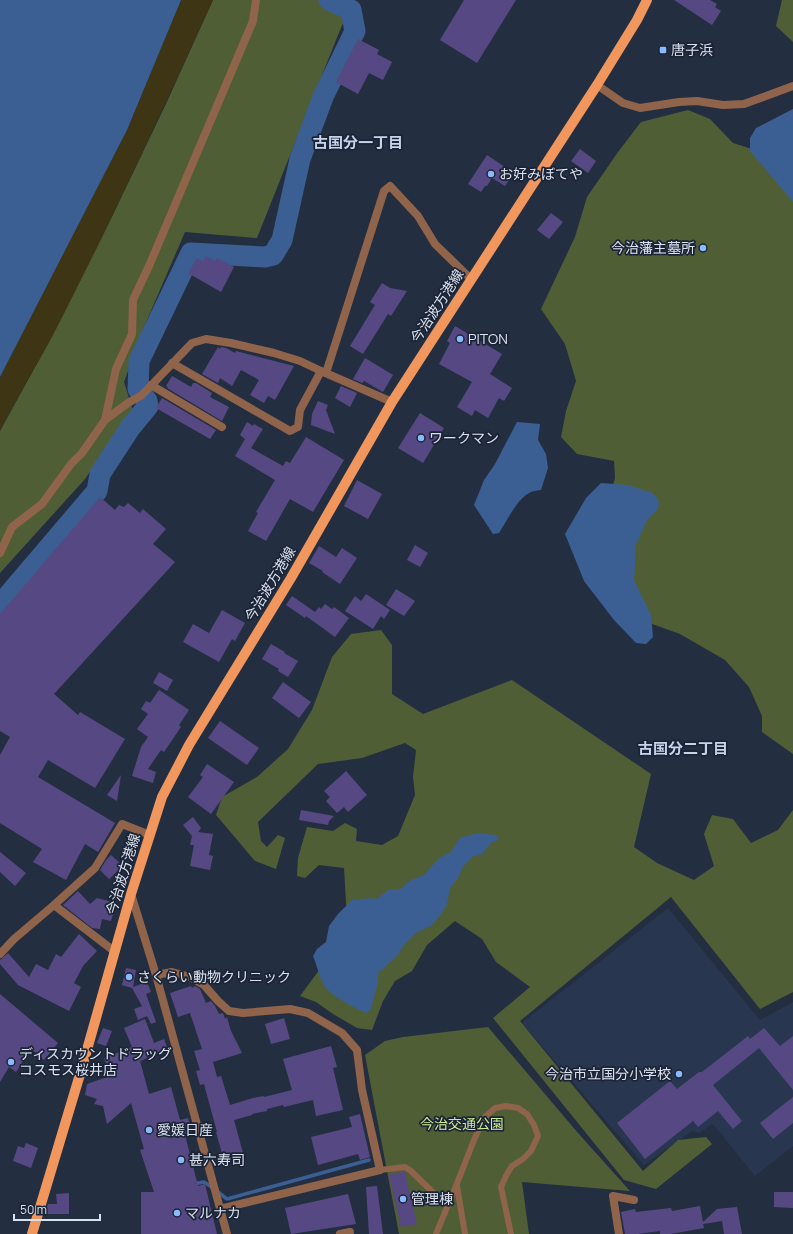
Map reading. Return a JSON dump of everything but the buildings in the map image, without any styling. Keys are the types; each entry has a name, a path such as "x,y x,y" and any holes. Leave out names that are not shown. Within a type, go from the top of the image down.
{"main road":[{"name":"今治波方港線","path":"32,1234 114,951 162,797 189,745 291,578 392,402 597,85 637,20 647,0"}],"street":[{"path":"105,420 116,369 132,334 133,300 149,266 253,21 256,0"},
{"path":"597,85 623,103 640,108 697,100 723,105 744,104 793,86"},
{"path":"172,364 290,431 298,427 300,410 324,372 384,191 390,186 418,216 435,244 471,279"},
{"path":"0,553 12,528 42,504 71,464 82,453 105,420 142,394 192,343 206,339 274,353 300,361 392,402"},
{"path":"151,385 222,427"},
{"path":"0,954 14,939 95,868 122,824 150,835"},
{"path":"131,894 156,975 227,1234"},
{"path":"54,905 114,951"},
{"path":"156,975 172,972 190,977 204,985 218,1001 229,1010 243,1013 290,1009 308,1013 342,1033 357,1050 362,1090 380,1170 220,1209"},
{"path":"619,1234 613,1196 634,1200"},
{"path":"340,1234 350,1232"}],"lane":[{"path":"436,1234 484,1118 495,1108 506,1106 518,1108 527,1114 534,1125 538,1136 531,1151 523,1159 512,1166 501,1187 510,1234"},
{"path":"380,1170 405,1167 447,1206"},
{"path":"456,1186 465,1234"}],"shaded area":[{"name":"今治市立国分小学校","path":"668,908 760,1020 793,1002 793,1146 755,1176 713,1124 699,1133 692,1131 644,1165 522,1023"}],"green space":[{"path":"213,0 353,0 257,238 185,232 144,327 124,382 133,411 85,479 0,573 0,431 57,327 107,227 165,106"},
{"path":"782,0 793,0 793,42 776,26"},
{"path":"688,110 710,119 733,143 778,157 793,140 793,754 762,732 762,716 749,687 725,660 680,634 633,617 599,532 615,478 614,461 577,454 561,437 566,411 576,381 565,344 541,309 575,237 587,197 618,152 641,122"},
{"path":"381,630 392,645 392,694 423,714 512,680 651,774 634,847 657,863 694,880 714,866 704,834 712,815 733,819 751,843 778,830 793,810 793,992 760,1009 671,897 520,1021 643,1171 678,1140 706,1137 712,1144 656,1189 624,1180 493,1018 530,987 496,962 482,939 455,921 427,945 412,971 395,981 383,1001 372,1030 357,1028 316,1002 300,996 323,965 347,919 344,868 319,865 305,878 297,876 298,858 307,827 333,831 345,823 357,829 356,841 382,845 398,836 415,795 413,777 416,750 405,743 362,758 318,764 258,822 261,841 267,847 278,835 285,838 276,869 255,861 216,815 222,797 257,777 288,749 312,710 332,657 351,634"},
{"name":"今治交通公園","path":"488,1027 578,1133 630,1191 522,1182 529,1234 399,1234 365,1055 385,1041 403,1037"}],"sand":[{"path":"181,0 213,0 98,244 51,338 0,431 0,377 127,130"}],"water":[{"path":"0,0 181,0 127,130 0,377"},
{"path":"793,109 793,202 750,151 750,138 756,128"},
{"path":"517,422 540,424 538,440 546,454 548,468 541,490 531,492 526,495 513,510 499,533 493,534 474,505 484,480 495,464"},
{"path":"601,483 628,485 653,493 659,501 658,509 647,520 636,545 634,580 651,615 653,637 646,644 636,643 614,620 584,581 565,534 586,498"},
{"path":"477,833 496,835 499,839 491,843 482,854 472,857 463,867 458,878 450,888 447,904 440,916 431,926 417,932 404,945 397,956 378,973 378,982 371,1009 366,1013 332,994 322,982 313,956 317,949 326,942 329,926 338,914 352,900 368,898 377,899 388,890 400,889 411,880 424,875 439,858 451,852 460,838"}],"waterway":[{"path":"0,605 97,491 100,474 130,428 148,406 147,401 138,389 139,361 191,253 265,257 273,255 282,240 300,159 323,97 355,31 351,10 329,0"},
{"path":"218,1192 227,1199 369,1160"},
{"path":"193,1184 204,1182 213,1188"}],"place":[{"name":"唐子浜","path":"663,50"},
{"name":"お好みぼてや","path":"491,174"},
{"name":"今治藩主墓所","path":"703,248"},
{"name":"PITON","path":"460,339"},
{"name":"ワークマン","path":"421,438"},
{"name":"さくらい動物クリニック","path":"129,977"},
{"name":"ディスカウントドラッグ コスモス桜井店","path":"11,1062"},
{"name":"今治市立国分小学校","path":"679,1074"},
{"name":"愛媛日産","path":"149,1130"},
{"name":"甚六寿司","path":"181,1160"},
{"name":"管理棟","path":"403,1199"},
{"name":"マルナカ","path":"177,1213"}],"district":[{"name":"古国分一丁目","path":"358,143"},
{"name":"古国分二丁目","path":"683,749"}]}
